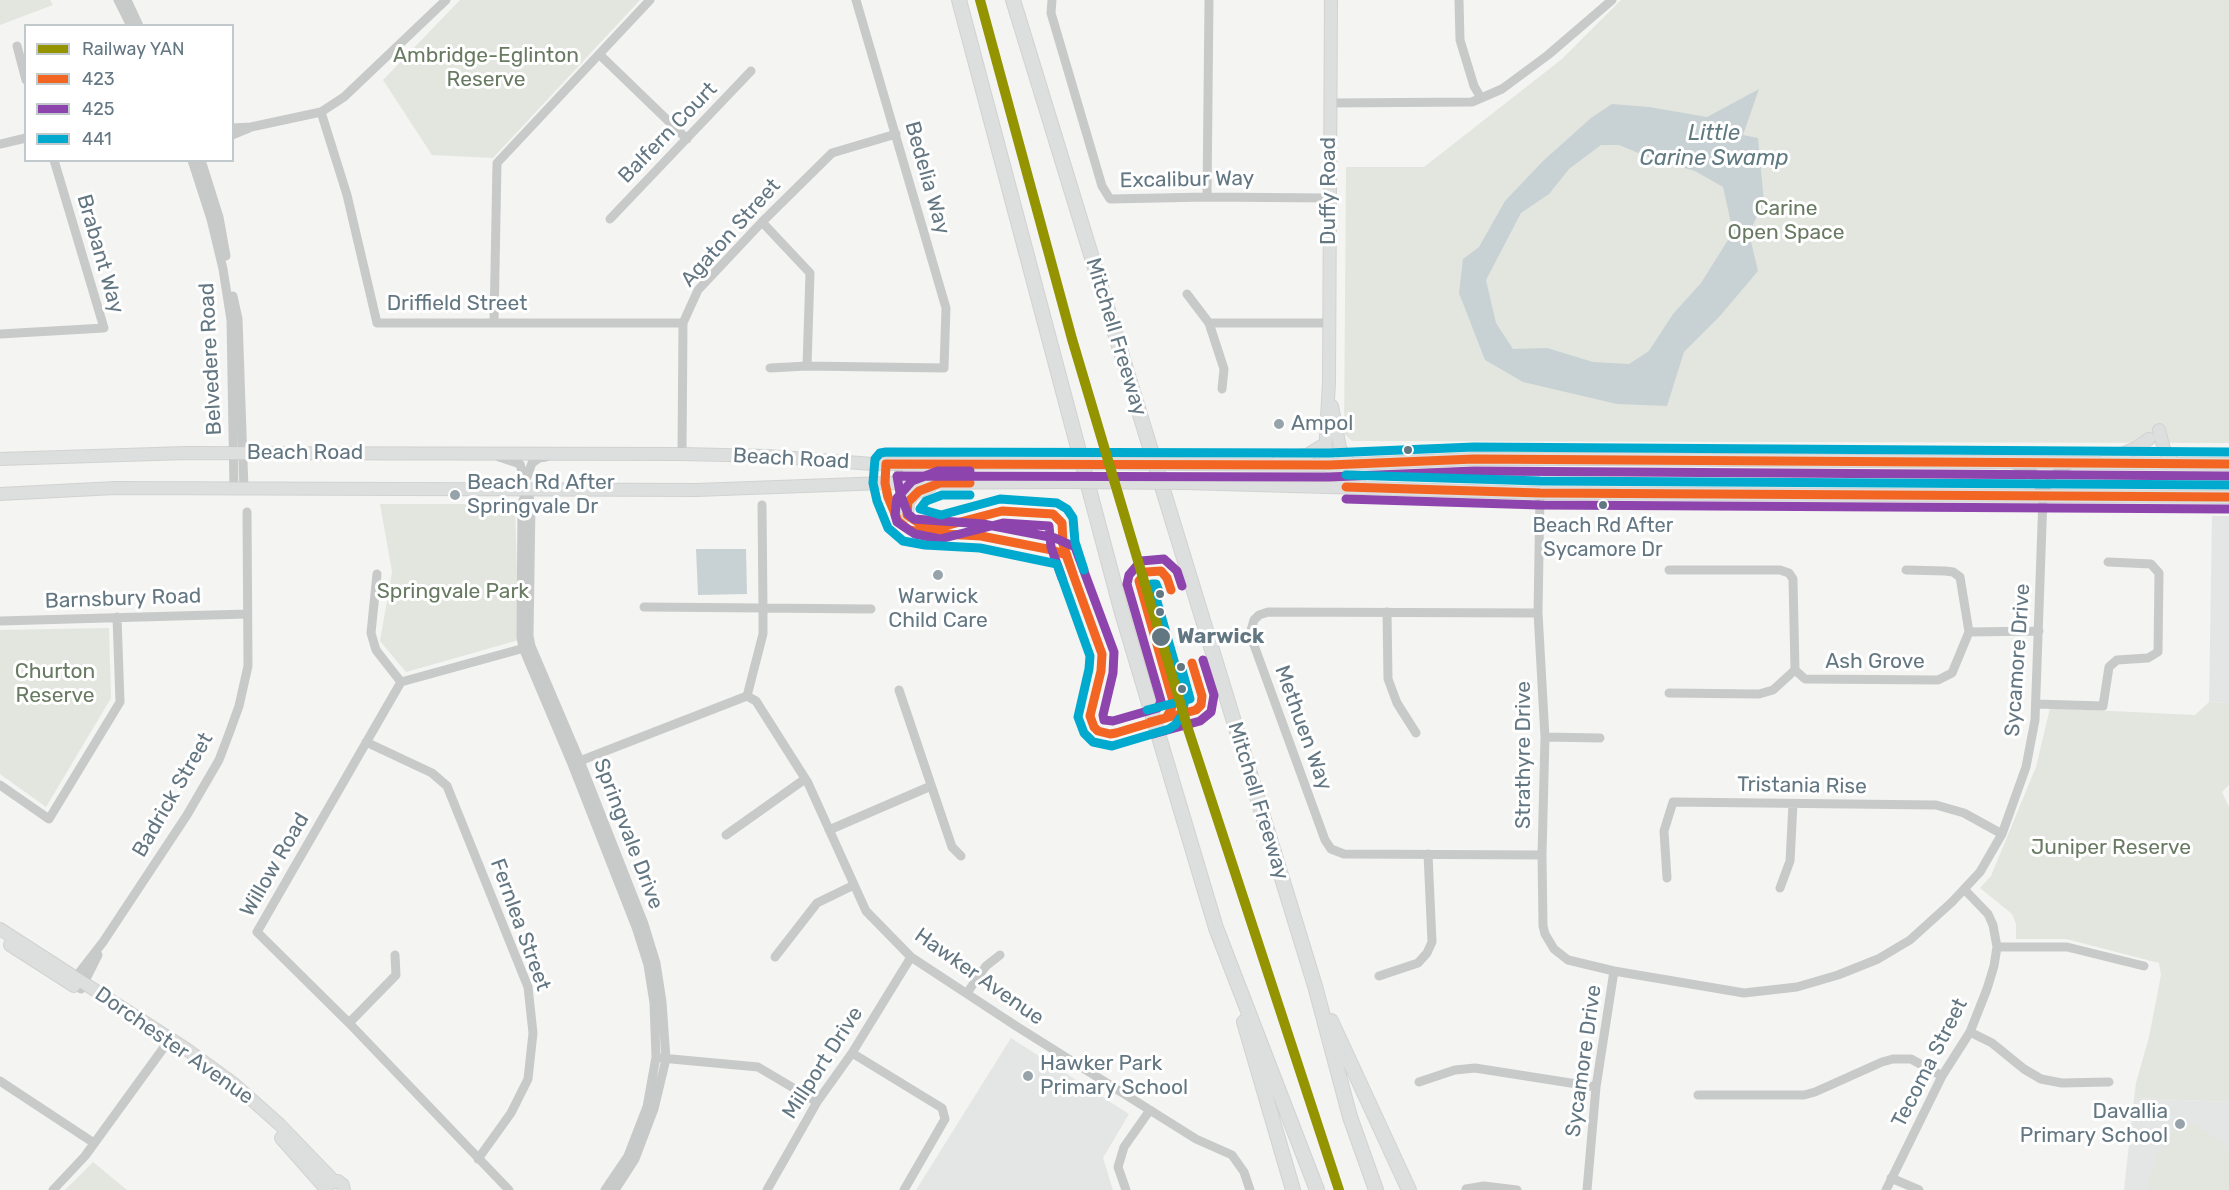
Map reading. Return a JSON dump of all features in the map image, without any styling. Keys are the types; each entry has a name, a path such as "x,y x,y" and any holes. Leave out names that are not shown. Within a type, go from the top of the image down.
{"highway":[{"path":"959,0 1122,613 1293,1190"},
{"name":"Mitchell Freeway","path":"1013,0 1315,986 1350,1117 1376,1190"},
{"path":"1216,928 1317,1190"},
{"path":"1315,986 1409,1190"}],"main road":[{"name":"Duffy Road","path":"1329,465 1325,455 1325,444 1330,323 1331,0"},
{"name":"Duffy Road","path":"1329,382 1332,402 1332,455 1329,465"},
{"path":"1332,402 1334,426 1340,448 1349,464"},
{"path":"2159,429 2164,448 2174,464"},
{"path":"2101,463 2136,448 2149,439"},
{"path":"1215,464 1307,455 1325,444"},
{"name":"Beach Road","path":"0,459 238,453 682,454 766,456 886,464 1329,465 1473,459 2229,464"},
{"path":"1288,486 1312,482 1321,476 1329,465 1333,473 1347,480 1413,483 1441,490"},
{"name":"Beach Road","path":"0,494 115,488 696,490 885,483 1065,482 1540,493 2229,497"},
{"path":"907,515 908,502 914,494 940,483"},
{"name":"Dorchester Avenue","path":"0,929 168,1042 195,1056 241,1090 279,1124 328,1186 341,1183 344,1190"},
{"name":"Dorchester Avenue","path":"0,938 78,983"}],"street":[{"path":"118,0 129,24"},
{"path":"127,0 138,24"},
{"path":"234,128 251,127 321,112 344,97 446,0"},
{"path":"494,323 497,163 650,0"},
{"name":"Bedelia Way","path":"807,366 944,368 946,308 856,0"},
{"name":"Excalibur Way","path":"1052,0 1051,12 1107,197 1117,200 1208,197 1329,198"},
{"path":"1208,197 1209,0"},
{"path":"1459,0 1460,40 1474,86 1481,98"},
{"path":"1329,103 1452,104 1472,102 1502,89 1612,0"},
{"path":"17,46 24,72"},
{"path":"600,55 687,139"},
{"name":"Balfern Court","path":"610,219 751,71"},
{"name":"Driffield Street","path":"321,112 347,195 377,323 683,323"},
{"path":"234,134 251,127"},
{"name":"Agaton Street","path":"682,454 683,323 698,290 832,153 896,134"},
{"path":"0,144 24,138"},
{"name":"Brabant Way","path":"0,334 104,328 55,162"},
{"name":"Belvedere Road","path":"193,162 211,219 223,269 231,320 238,453"},
{"name":"Belvedere Road","path":"202,162 219,217 237,319 239,489"},
{"path":"762,222 810,273 807,366 770,368"},
{"path":"1187,294 1209,323 1224,369 1222,389"},
{"path":"1209,323 1330,323"},
{"name":"Springvale Drive","path":"482,454 503,457 520,464 523,469 531,504 527,647 652,947 662,1002 661,1058 654,1109 635,1159 615,1190"},
{"name":"Springvale Drive","path":"526,489 529,467 532,463 539,458 560,454"},
{"name":"Sycamore Drive","path":"2004,462 2033,472 2043,497"},
{"name":"Sycamore Drive","path":"1587,1190 1596,1087 1614,971 1744,993 1797,987 1838,975 1878,959 1910,940 1980,872 2002,834 2026,767 2035,720 2043,497 2048,483 2057,472 2074,462"},
{"path":"886,464 885,483 888,497 898,521 903,526 909,530 926,533 962,535"},
{"path":"899,464 898,483 907,515 919,523 941,527"},
{"name":"Strathyre Drive","path":"1540,493 1538,613 1545,737 1542,917 1545,934 1561,955 1576,964 1614,971"},
{"path":"576,763 747,696 763,634 762,505"},
{"name":"Badrick Street","path":"78,983 187,815 219,760 239,706 248,666 247,512"},
{"path":"2036,704 2103,706 2109,667 2117,660 2148,658 2158,652 2159,573 2151,564 2108,562"},
{"name":"Ash Grove","path":"1669,570 1780,570 1789,573 1793,579 1795,670 1805,679 1938,680 1952,673 1969,632"},
{"path":"1906,570 1953,572 1960,577 1969,632 2039,631"},
{"path":"377,574 371,633 376,650 401,682 527,647"},
{"path":"644,607 871,609"},
{"path":"1387,612 1388,679 1397,703 1416,733"},
{"name":"Methuen Way","path":"1538,613 1265,613 1254,620 1250,634 1329,846 1344,854 1542,855"},
{"name":"Barnsbury Road","path":"0,621 248,614"},
{"path":"0,785 49,819 120,702 117,617"},
{"path":"1669,693 1759,694 1773,690 1795,670"},
{"name":"Willow Road","path":"401,682 257,932 349,1023 508,1190"},
{"path":"899,690 951,846 961,856"},
{"name":"Hawker Avenue","path":"747,696 756,701 805,779 866,911 911,957 1196,1139 1232,1155 1244,1172 1250,1190"},
{"path":"1545,737 1600,738"},
{"name":"Fernlea Street","path":"366,742 432,773 447,786 528,987 533,1033 528,1079 511,1113 478,1159"},
{"path":"726,835 805,779"},
{"path":"829,830 931,786"},
{"name":"Tristania Rise","path":"1667,878 1664,831 1673,802 1936,805 1964,813 2002,834"},
{"path":"1780,888 1791,861 1793,804"},
{"path":"1379,976 1418,963 1427,953 1432,942 1428,854"},
{"path":"775,957 818,903 854,885"},
{"name":"Tecoma Street","path":"1886,1190 1942,1076 1970,1032 1987,989 1998,947 1994,925 1988,914 1964,889"},
{"path":"1998,947 2067,947 2144,966"},
{"path":"349,1023 396,975 395,955"},
{"path":"967,993 986,966 1000,955"},
{"name":"Millport Drive","path":"767,1190 817,1102 852,1053 911,957"},
{"path":"1970,1032 1992,1043 2024,1069 2041,1079 2062,1083 2109,1082"},
{"path":"53,1190 85,1156 168,1042"},
{"path":"852,1053 942,1108 945,1119 904,1190"},
{"path":"661,1058 758,1067 817,1102"},
{"name":"Springvale Drive","path":"605,1190 628,1156 647,1107 661,1058"},
{"path":"1698,1095 1804,1095 1893,1059 1911,1059 1942,1076"},
{"path":"1419,1082 1455,1070 1476,1068 1596,1087"},
{"path":"0,1081 94,1143"},
{"path":"1126,1190 1118,1167 1124,1147 1150,1110"},
{"path":"1892,1178 1919,1190"},
{"path":"1466,1189 1484,1186 1517,1190"}],"shaded area":[{"path":"2212,516 2229,516 2229,703 2209,702"},
{"name":"Hawker Park Primary School","path":"1011,1038 1129,1114 1103,1158 1113,1190 916,1190"},
{"name":"Davallia Primary School","path":"2134,1098 2229,1102 2229,1190 2124,1190"}],"green space":[{"path":"0,0 50,0 53,5 0,25"},
{"name":"Ambridge-Eglinton Reserve","path":"460,0 640,0 493,158 432,155 383,80"},
{"name":"Carine Open Space","path":"1621,0 2229,0 2229,443 1352,441 1344,434 1346,167 1424,167 1562,59"},
{"name":"Springvale Park","path":"380,504 502,504 515,508 519,640 406,672 380,641 392,572"},
{"name":"Churton Reserve","path":"109,628 111,698 46,807 0,774 0,630"},
{"name":"Juniper Reserve","path":"2209,702 2229,703 2229,785 2222,792 2229,807 2229,1102 2134,1098 2161,975 2159,963 2066,939 2016,939 2016,924 2012,914 1980,888 1991,876 2036,767 2050,708 2195,715"},
{"path":"2195,1124 2229,1148 2229,1190 2146,1190 2158,1153 2168,1136 2180,1126"},
{"path":"93,1162 127,1190 65,1190"}],"water":[{"name":"Little Carine Swamp","path":"1759,89 1743,135 1758,138 1764,202 1749,233 1758,271 1720,316 1684,352 1667,406 1617,404 1523,382 1485,360 1459,293 1463,259 1479,247 1505,201 1543,161 1591,118 1612,104 1649,107 1707,117","holes":["1601,145 1619,145 1653,159 1695,171 1723,187 1733,232 1701,283 1673,314 1649,351 1629,364 1593,362 1547,348 1513,349 1496,323 1486,280 1521,213 1549,194 1569,169"]},
{"path":"696,549 746,549 747,594 698,595"}],"rail line":[{"name":"YAN","path":"980,0 1072,339 1188,729 1339,1190"}],"transit line":[{"name":"441","path":"1160,594 1156,584 1152,584 1185,699 1182,715 1169,729 1112,746 1093,742 1084,733 1078,717 1090,656 1057,564 980,548 925,545 903,541 888,528 877,501 873,483 875,459 880,453 886,452 1329,453 1474,447 2229,452"},
{"name":"423","path":"1171,590 1167,578 1161,571 1146,572 1139,581 1173,701 1171,710 1166,718 1116,733 1098,731 1090,716 1101,671 1102,654 1066,555 1052,550 981,536 909,530 898,521 888,497 885,483 886,464 1329,465 1474,459 2229,464"},
{"name":"425","path":"970,471 938,471 912,481 897,498 895,515 897,522 915,534 940,539 1003,523 1049,526 1051,547 1062,578"},
{"name":"425","path":"1182,586 1177,571 1164,559 1141,561 1129,575 1127,584 1161,701 1158,708 1113,721 1104,720 1103,715 1113,673 1114,652 1075,547 1055,538 983,524 914,519 908,514 900,493 897,476 1329,477 1474,471 2229,476"},
{"name":"441","path":"1346,475 1540,481 2229,485"},
{"name":"423","path":"970,483 940,483 919,491 908,502 907,515 919,523 941,527 1002,511 1053,514 1062,523 1063,544 1073,574"},
{"name":"423","path":"1346,487 1540,493 2229,497"},
{"name":"441","path":"970,495 942,495 926,501 920,509 941,515 1000,499 1057,503 1067,509 1073,518 1075,542 1084,570"},
{"name":"425","path":"1346,499 1540,505 2229,509"},
{"name":"425","path":"1153,734 1200,721 1211,712 1214,695 1203,660"},
{"name":"423","path":"1150,722 1196,710 1201,705 1202,696 1192,663"},
{"name":"441","path":"1147,710 1190,699 1181,666"}],"place":[{"name":"Ampol","path":"1279,424"},
{"name":"Beach Rd After Springvale Dr","path":"455,495"},
{"name":"Beach Rd After Sycamore Dr","path":"1603,505"},
{"name":"Warwick Child Care","path":"938,575"},
{"name":"Warwick","path":"1161,637"},
{"name":"Hawker Park Primary School","path":"1028,1076"},
{"name":"Davallia Primary School","path":"2180,1124"}]}
